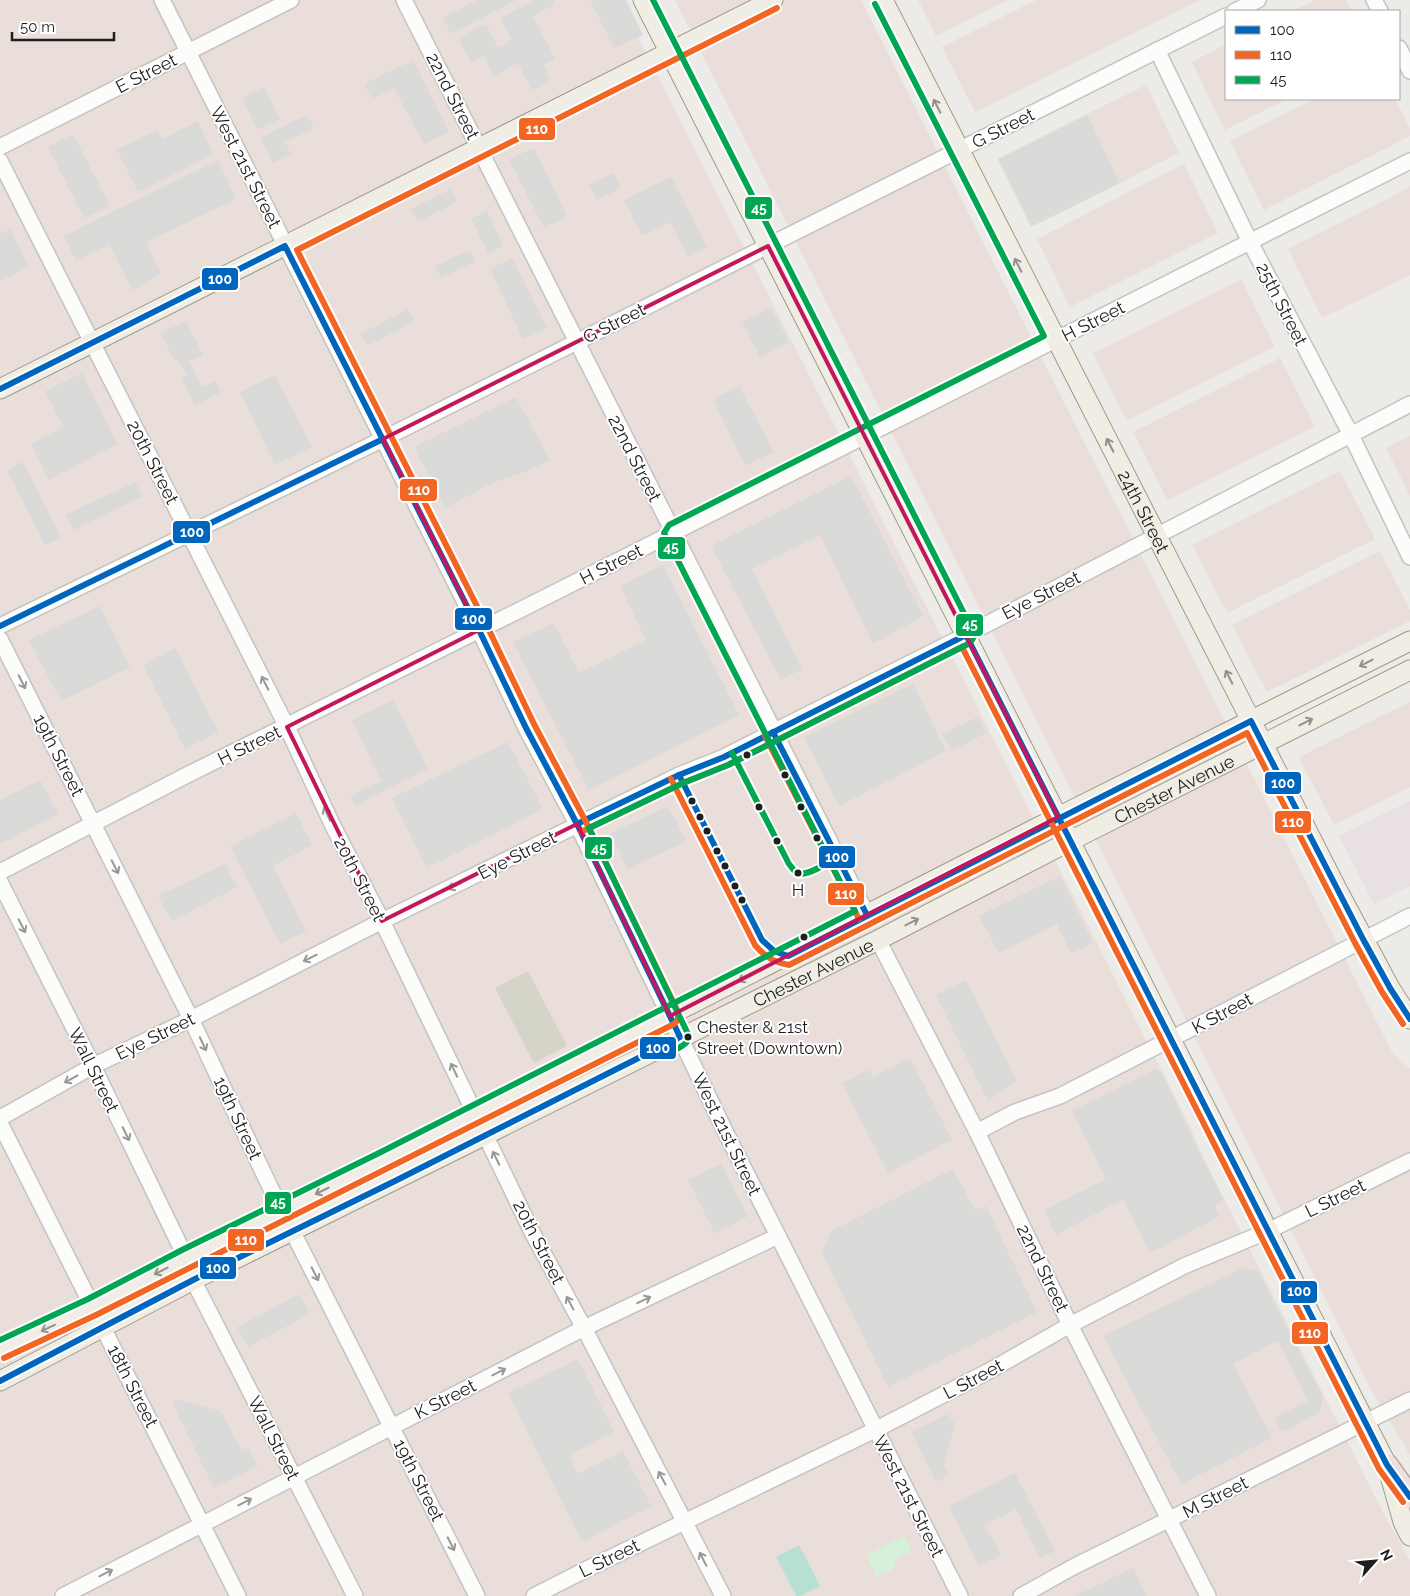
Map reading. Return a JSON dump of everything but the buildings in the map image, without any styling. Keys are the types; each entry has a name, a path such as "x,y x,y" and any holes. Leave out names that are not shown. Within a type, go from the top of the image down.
{"highway":[{"path":"1387,1466 1410,1497"}],"main road":[{"path":"643,0 1387,1466 1403,1522 1410,1536"},
{"path":"0,390 773,0"},
{"name":"24th Street","path":"883,0 1363,939 1390,988 1410,1019"},
{"name":"Chester Avenue","path":"0,1350 92,1307 186,1258 283,1211 670,1016 1058,817 1410,641"},
{"path":"1378,686 1385,670 1410,650"},
{"name":"Chester Avenue","path":"0,1382 193,1280 878,940 1410,670"}],"street":[{"name":"West 21st Street","path":"162,0 479,630 526,728 577,824 727,1135 960,1596"},
{"name":"E Street","path":"0,147 291,0"},
{"name":"22nd Street","path":"404,0 867,915"},
{"path":"1237,10 1258,0"},
{"name":"G Street","path":"0,626 189,532 383,439 1225,16"},
{"name":"25th Street","path":"1158,50 1250,242 1351,435 1410,557"},
{"path":"1400,50 1410,71"},
{"name":"20th Street","path":"0,160 287,726 332,824 382,921 533,1234 584,1328 722,1596"},
{"name":"H Street","path":"0,872 93,823 1410,161"},
{"name":"Eye Street","path":"0,1118 93,1066 191,1019 382,921 577,824 774,732 966,635 1410,404"},
{"name":"19th Street","path":"0,639 191,1019 283,1211 477,1596"},
{"name":"Wall Street","path":"0,882 93,1066 186,1258"},
{"name":"K Street","path":"977,1132 1015,1112 1060,1096 1410,916"},
{"name":"22nd Street","path":"878,940 977,1132 1070,1325 1208,1596"},
{"name":"18th Street","path":"0,1123 238,1596"},
{"name":"L Street","path":"534,1596 684,1521 875,1430 989,1372 1070,1325 1184,1266 1268,1231 1410,1161"},
{"name":"K Street","path":"63,1596 584,1328 778,1236"},
{"name":"Wall Street","path":"193,1280 355,1596"},
{"name":"M Street","path":"1021,1596 1073,1567 1410,1400"}],"highlighted area":[{"path":"768,246 1058,817 670,1016 577,824 382,921 287,727 479,630 383,439"}],"shaded area":[{"path":"0,0 619,0 1387,1520 1410,1560 1410,1596 0,1596"},
{"path":"477,0 516,0 451,34 443,18"},
{"path":"535,0 553,0 555,4 533,16 555,59 543,65 551,80 532,91 518,63 494,76 484,56 471,63 458,38 486,24 498,48 512,40 500,18"},
{"path":"590,0 626,0 643,35 614,48"},
{"path":"675,0 861,0 1392,1052 1410,1069 1410,1455 1370,1388"},
{"path":"918,0 1007,0 936,36"},
{"path":"1036,0 1200,0 975,112 942,47"},
{"path":"1315,0 1346,0 1351,10 1295,10"},
{"path":"1225,45 1225,100 1286,100 1225,130 1192,62"},
{"path":"413,60 449,132 424,144 394,88 372,99 364,84"},
{"path":"1146,85 1179,153 1120,183 1087,114"},
{"path":"264,87 280,119 258,130 242,98"},
{"path":"1313,100 1396,100 1410,128 1410,136 1264,210 1230,141"},
{"path":"1087,114 1120,183 1031,227 998,159"},
{"path":"307,115 314,128 285,142 291,154 273,163 260,138"},
{"path":"198,121 213,154 138,192 117,150 157,130 163,139"},
{"path":"73,134 110,206 84,218 48,147"},
{"path":"534,148 567,216 544,228 509,159"},
{"path":"218,160 236,199 146,242 161,274 132,290 109,244 76,261 64,236"},
{"path":"1184,164 1218,233 1070,307 1037,239"},
{"path":"613,173 621,188 597,200 589,185"},
{"path":"671,177 707,247 688,257 670,222 642,236 624,200"},
{"path":"1410,186 1410,275 1322,318 1288,249"},
{"path":"451,189 457,202 418,222 411,209"},
{"path":"487,211 503,245 488,253 471,219"},
{"path":"10,229 29,267 0,281 0,234"},
{"path":"470,250 476,261 441,278 435,266"},
{"path":"512,258 547,328 523,339 490,269"},
{"path":"1241,279 1275,347 1127,421 1093,353"},
{"path":"771,308 789,342 760,357 742,322"},
{"path":"408,309 415,321 367,346 361,334"},
{"path":"186,321 203,355 189,361 202,387 215,380 221,392 195,405 182,378 187,375 178,359 174,360 161,333"},
{"path":"1280,358 1315,427 1167,500 1133,432"},
{"path":"82,373 117,444 49,480 31,444 63,427 45,391"},
{"path":"275,375 312,447 275,465 240,392"},
{"path":"739,386 774,452 745,466 713,399"},
{"path":"516,397 550,460 525,472 494,482 445,508 414,447"},
{"path":"1410,436 1410,496 1386,448"},
{"path":"23,462 61,537 45,545 7,470"},
{"path":"1340,471 1375,539 1227,613 1192,545"},
{"path":"851,476 923,616 873,644 820,535 752,569 802,669 781,680 711,546"},
{"path":"135,482 143,496 74,530 65,515"},
{"path":"1380,551 1410,610 1410,621 1267,692 1232,625"},
{"path":"663,565 739,715 589,790 513,642 554,623 579,673 646,640 620,586"},
{"path":"100,606 130,667 61,701 29,640"},
{"path":"175,648 218,732 185,749 143,665"},
{"path":"913,684 946,751 839,806 804,737"},
{"path":"393,700 428,769 356,805 350,796 381,781 352,720"},
{"path":"1410,702 1410,787 1334,825 1299,757"},
{"path":"978,717 986,733 952,751 942,734"},
{"path":"508,742 543,809 427,868 392,798"},
{"path":"40,780 58,814 0,844 0,800"},
{"path":"1410,801 1410,886 1374,904 1339,836"},
{"path":"668,806 686,841 628,869 610,834"},
{"path":"296,813 312,845 273,866 306,931 280,944 230,846"},
{"path":"225,864 237,887 172,921 158,896"},
{"path":"1060,876 1093,943 1071,954 1057,924 999,953 979,916"},
{"path":"528,971 567,1046 534,1063 495,988"},
{"path":"966,980 1017,1081 988,1101 936,995"},
{"path":"910,1058 952,1140 888,1173 842,1083 869,1070 873,1077"},
{"path":"1156,1069 1162,1073 1224,1200 1215,1206 1220,1216 1150,1253 1123,1199 1056,1235 1044,1210 1106,1179 1072,1111"},
{"path":"721,1164 748,1216 715,1234 688,1180"},
{"path":"953,1169 975,1210 986,1206 1037,1312 888,1387 822,1253 831,1231"},
{"path":"1243,1268 1258,1271 1323,1397 1320,1412 1282,1432 1274,1418 1308,1401 1278,1341 1233,1364 1272,1438 1181,1484 1103,1336"},
{"path":"300,1294 310,1314 248,1347 237,1327"},
{"path":"578,1359 614,1432 569,1455 577,1474 623,1451 651,1506 582,1542 508,1393"},
{"path":"178,1400 220,1411 242,1450 248,1447 258,1466 214,1488 172,1403"},
{"path":"948,1414 955,1425 943,1465 949,1475 936,1482 911,1432"},
{"path":"1015,1473 1055,1551 1040,1558 1016,1509 985,1525 1001,1555 979,1567 949,1506"},
{"path":"1133,1568 1147,1596 1075,1596"}],"green space":[{"path":"904,1536 912,1551 897,1558 892,1570 877,1577 866,1555"},
{"path":"799,1545 820,1586 800,1596 796,1596 776,1557"}],"transit line":[{"name":"45","path":"653,0 975,635 970,643 728,765 683,783 589,828 688,1034 686,1043 671,1052"},
{"name":"45","path":"0,1340 88,1299 182,1250 379,1153 855,911 664,533 669,525 1044,336 875,4"},
{"name":"110","path":"4,1358 96,1315 674,1024 678,1020 678,1012 585,820 534,724 487,626 297,250 777,8"},
{"name":"100","path":"0,389 285,246 479,630 526,728 577,824 680,1037 395,1181 193,1280 0,1381"},
{"name":"100","path":"0,626 383,439"},
{"name":"100","path":"577,824 679,775 724,757 966,635 1387,1465 1410,1497"},
{"name":"110","path":"581,832 683,783 728,765 962,647 1379,1469 1403,1502"},
{"name":"100","path":"679,775 762,940 774,951 788,956 1251,721 1363,939 1390,988 1410,1019"},
{"name":"100","path":"773,732 867,915"},
{"name":"110","path":"671,779 755,945 770,958 779,963 789,965 1247,733 1355,943 1382,992 1403,1024"},
{"name":"110","path":"765,736 859,919"},
{"name":"45","path":"732,753 794,871 802,874 807,873 837,857"}],"place":[{"name":"H","path":"798,873"},
{"name":"Chester & 21st Street (Downtown)","path":"688,1037"}]}
